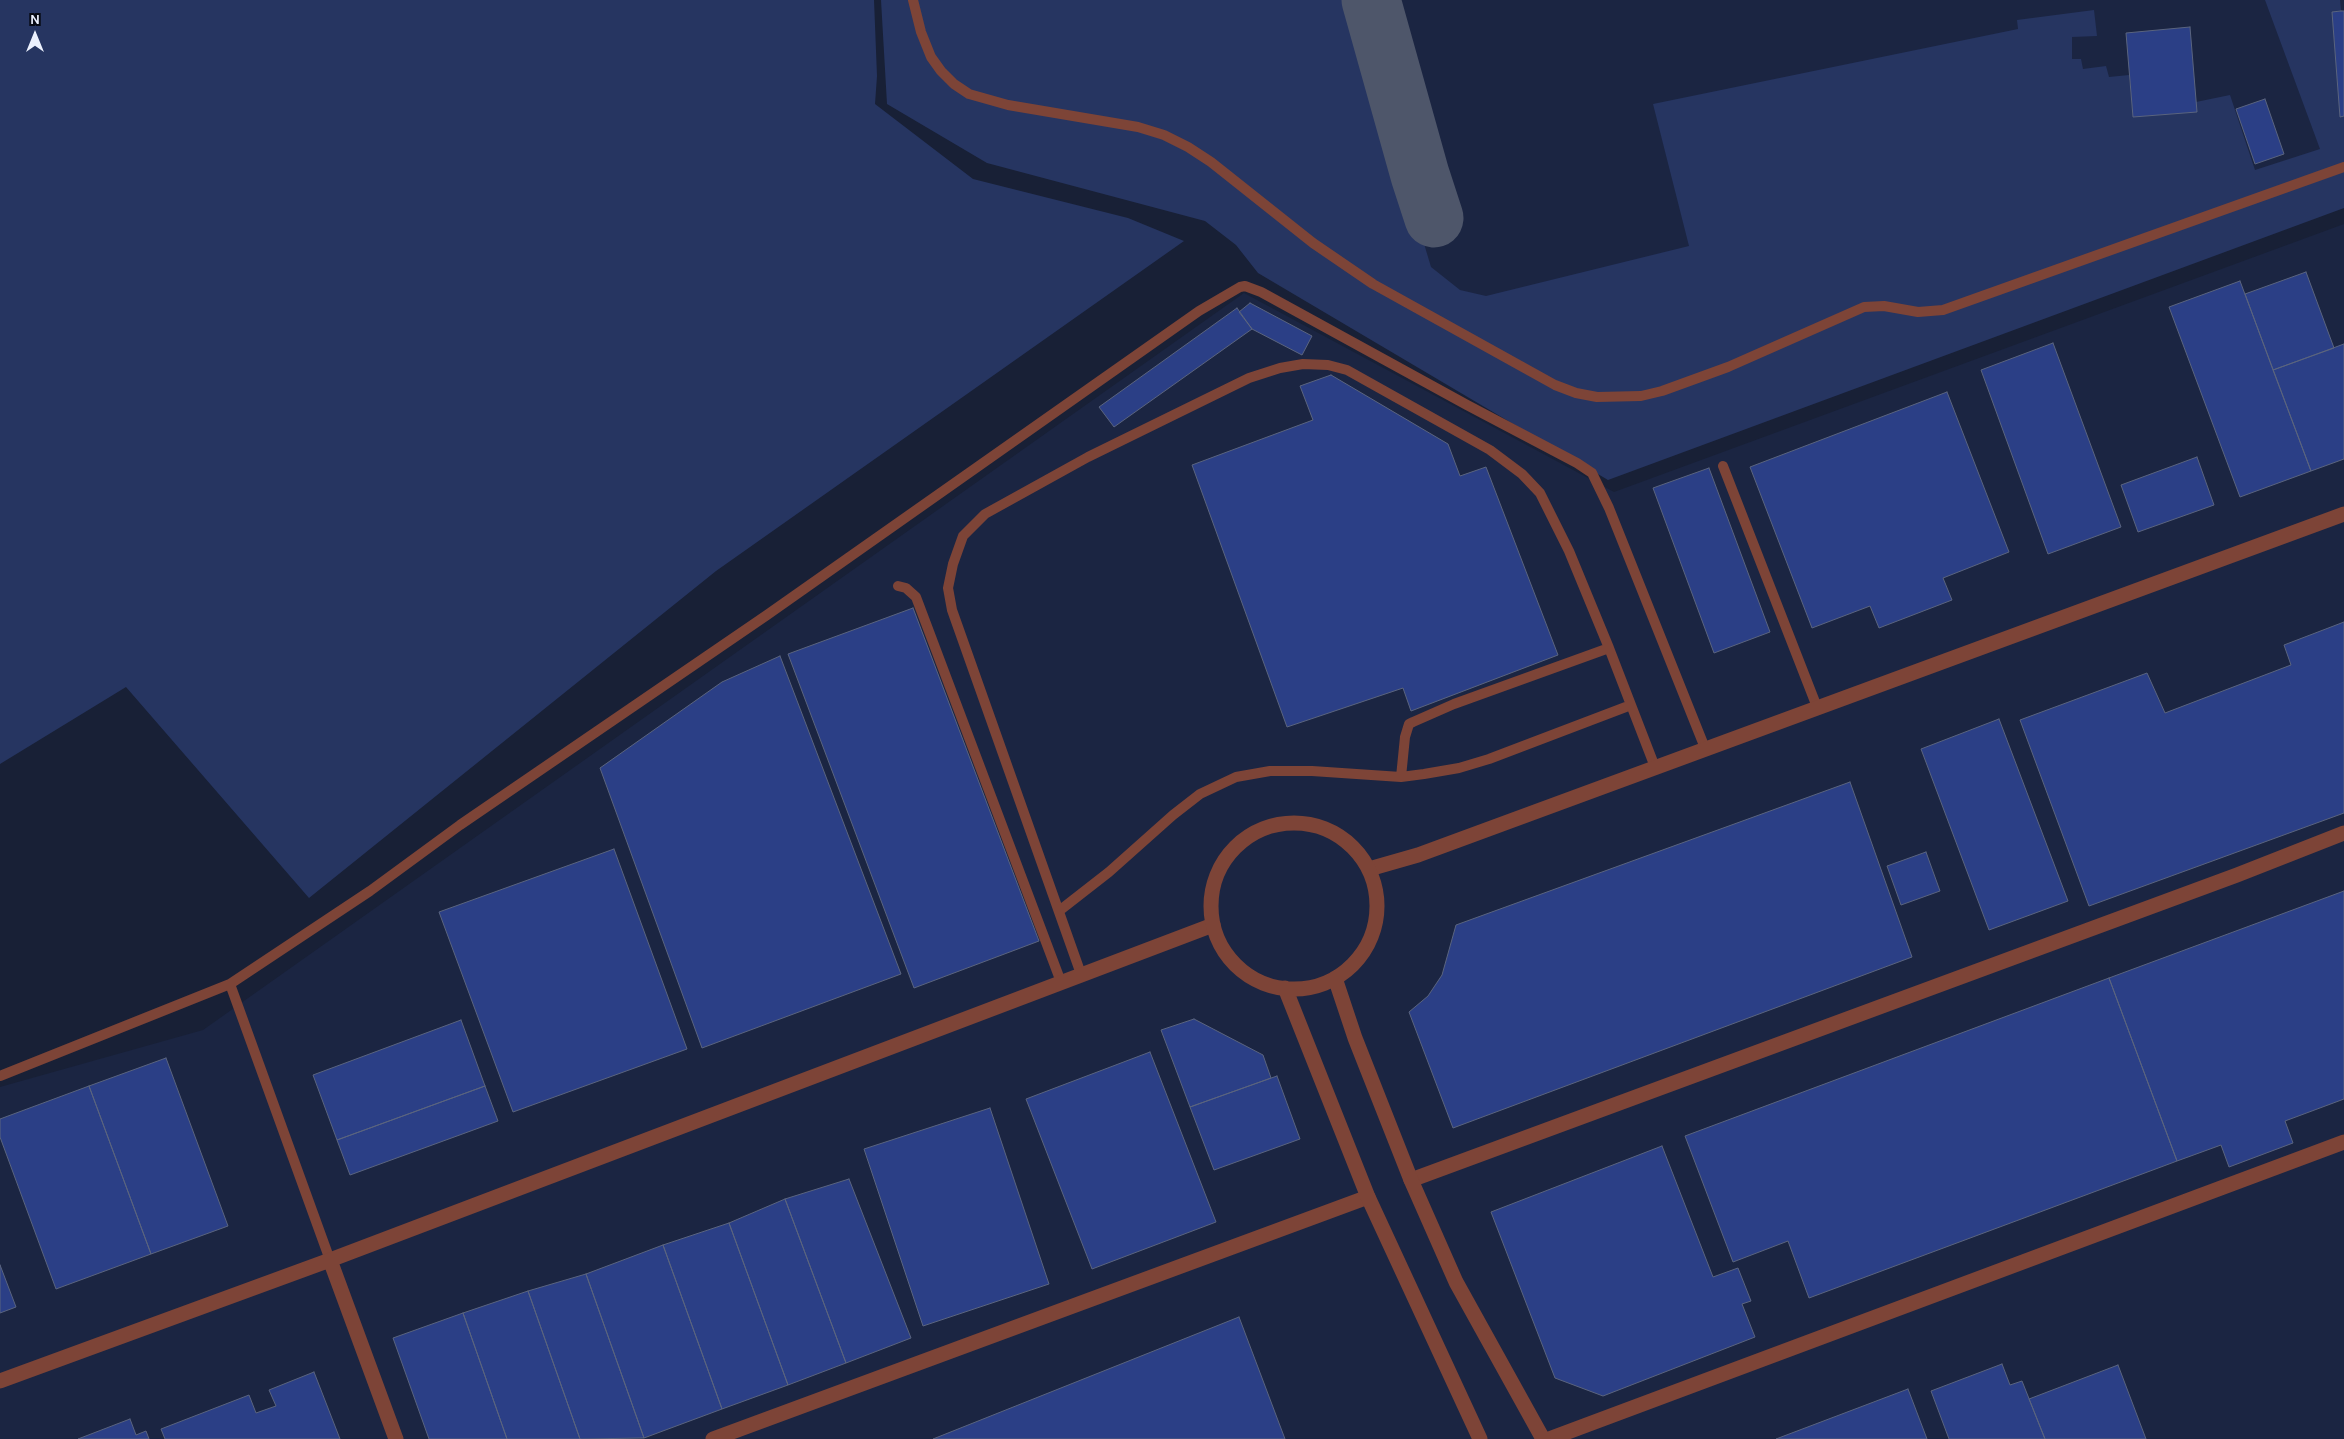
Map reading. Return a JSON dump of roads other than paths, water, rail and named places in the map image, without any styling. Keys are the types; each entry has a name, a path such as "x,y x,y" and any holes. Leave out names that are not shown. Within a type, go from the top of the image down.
{"street":[{"path":"1369,869 1418,855 2344,514"},
{"path":"1288,823 1312,824 1334,833 1353,847 1369,869 1377,897 1374,929 1360,957 1335,978 1312,987 1284,988 1262,982 1240,968 1223,949 1213,925 1211,901 1216,878 1227,857 1244,840 1265,828 1288,823"},
{"path":"1411,1180 2218,882 2344,833"},
{"path":"0,1381 330,1260 1213,925"},
{"path":"1335,978 1355,1038 1411,1180 1456,1282 1543,1439"},
{"path":"1284,988 1368,1197 1480,1439"},
{"path":"1549,1439 2344,1142"},
{"path":"713,1439 1368,1197"},
{"path":"330,1260 396,1439"}],"lane":[{"path":"912,0 921,32 931,57 954,84 969,94 1008,105 1138,127 1180,143 1211,162 1313,243 1373,284 1555,385 1576,393 1597,397 1641,396 1662,391 1728,367 1864,307 1884,306 1918,312 1943,310 2344,167"},
{"path":"0,1076 230,984 370,891 468,820 767,615 1199,311 1240,287 1245,286 1261,292 1458,401 1578,463 1592,473 1609,508 1705,748"},
{"path":"1081,974 952,610 948,588 952,564 963,536 985,514 1088,457 1249,378 1280,368 1303,364 1328,365 1347,370 1490,450 1522,474 1540,493 1569,551 1655,767"},
{"path":"1723,466 1817,708"},
{"path":"898,586 906,588 916,598 1061,982"},
{"path":"1401,777 1405,737 1409,724 1454,704 1609,648"},
{"path":"1059,911 1109,872 1200,794 1236,777 1270,771 1312,771 1401,777 1459,768 1489,759 1631,705"},
{"path":"230,984 330,1260"}]}
